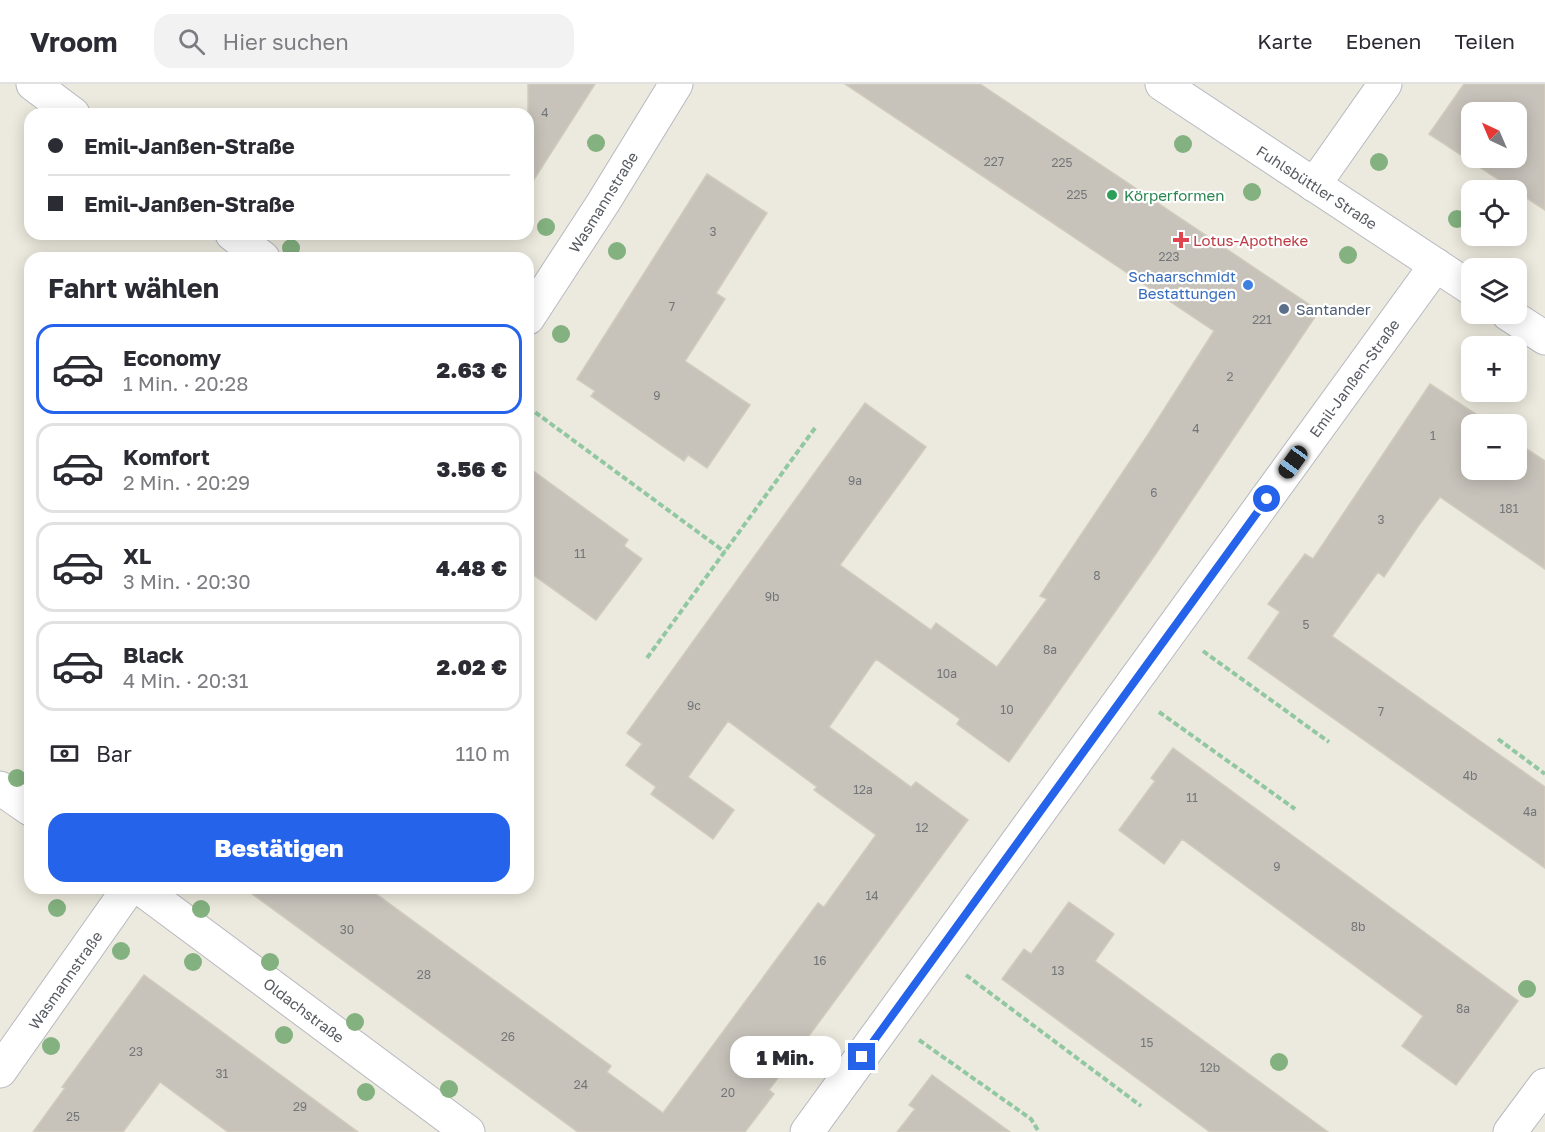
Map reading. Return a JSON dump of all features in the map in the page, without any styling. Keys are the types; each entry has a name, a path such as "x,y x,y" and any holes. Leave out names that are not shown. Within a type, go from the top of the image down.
{"street":[{"path":"33,84 65,108"},
{"name":"Wasmannstraße","path":"534,309 603,203 676,84"},
{"name":"Fuhlsbüttler Straße","path":"1162,84 1461,282"},
{"path":"1314,185 1385,84"},
{"path":"240,240 255,252"},
{"name":"Emil-Janßen-Straße","path":"807,1132 1436,265"},
{"path":"1523,324 1545,338"},
{"path":"0,788 24,805"},
{"name":"Wasmannstraße","path":"0,1071 125,894"},
{"name":"Oldachstraße","path":"148,894 468,1132"},
{"path":"1510,1132 1545,1085"}],"path":[{"path":"534,411 725,552"},
{"path":"647,658 815,428"},
{"path":"1172,629 1329,742"},
{"path":"1128,690 1295,809"},
{"path":"1498,739 1545,774"},
{"path":"937,953 1141,1106"},
{"path":"889,1019 1031,1119 1039,1132"}],"building":[{"path":"528,84 595,84 534,180 534,108 528,108"},
{"path":"845,84 980,84 1319,311 1155,555 1009,762 957,724 960,719 876,659 829,727 911,787 916,782 968,820 769,1090 774,1094 745,1132 578,1132 252,894 376,894 611,1066 607,1072 663,1113 818,903 824,907 876,835 814,790 817,787 728,721 688,777 734,810 713,839 651,794 656,787 626,765 642,744 627,733 865,403 926,447 840,565 931,630 936,623 997,667 1047,599 1040,596 1214,331"},
{"path":"1464,84 1545,84 1545,210 1527,198 1527,180 1499,180 1481,168 1527,168 1527,102 1461,102 1461,155 1429,134"},
{"path":"707,174 767,213 716,293 725,299 685,361 750,405 707,468 688,455 684,461 591,396 595,391 577,379"},
{"path":"1430,384 1476,414 1461,414 1461,480 1527,480 1527,449 1545,461 1545,569 1440,497 1384,577 1378,572 1332,636 1545,787 1545,868 1248,658 1280,612 1268,604 1305,554 1313,559"},
{"path":"534,471 628,540 624,546 642,559 596,620 534,575"},
{"path":"1173,748 1518,1001 1456,1085 1402,1046 1423,1016 1182,839 1164,864 1119,830 1155,781 1151,778"},
{"path":"1069,902 1114,934 1095,961 1328,1132 1210,1132 1002,979 1024,949 1031,954"},
{"path":"144,975 358,1132 228,1132 160,1082 123,1132 33,1132 65,1088 62,1087"},
{"path":"932,1075 1010,1132 897,1132 915,1109 909,1105"}],"place":[{"name":"Körperformen","path":"1112,195"},
{"name":"Lotus-Apotheke","path":"1181,240"},
{"name":"Schaarschmidt Bestattungen","path":"1248,285"},
{"name":"Santander","path":"1284,309"}],"route":[{"path":"862,1057 1267,499"}]}
